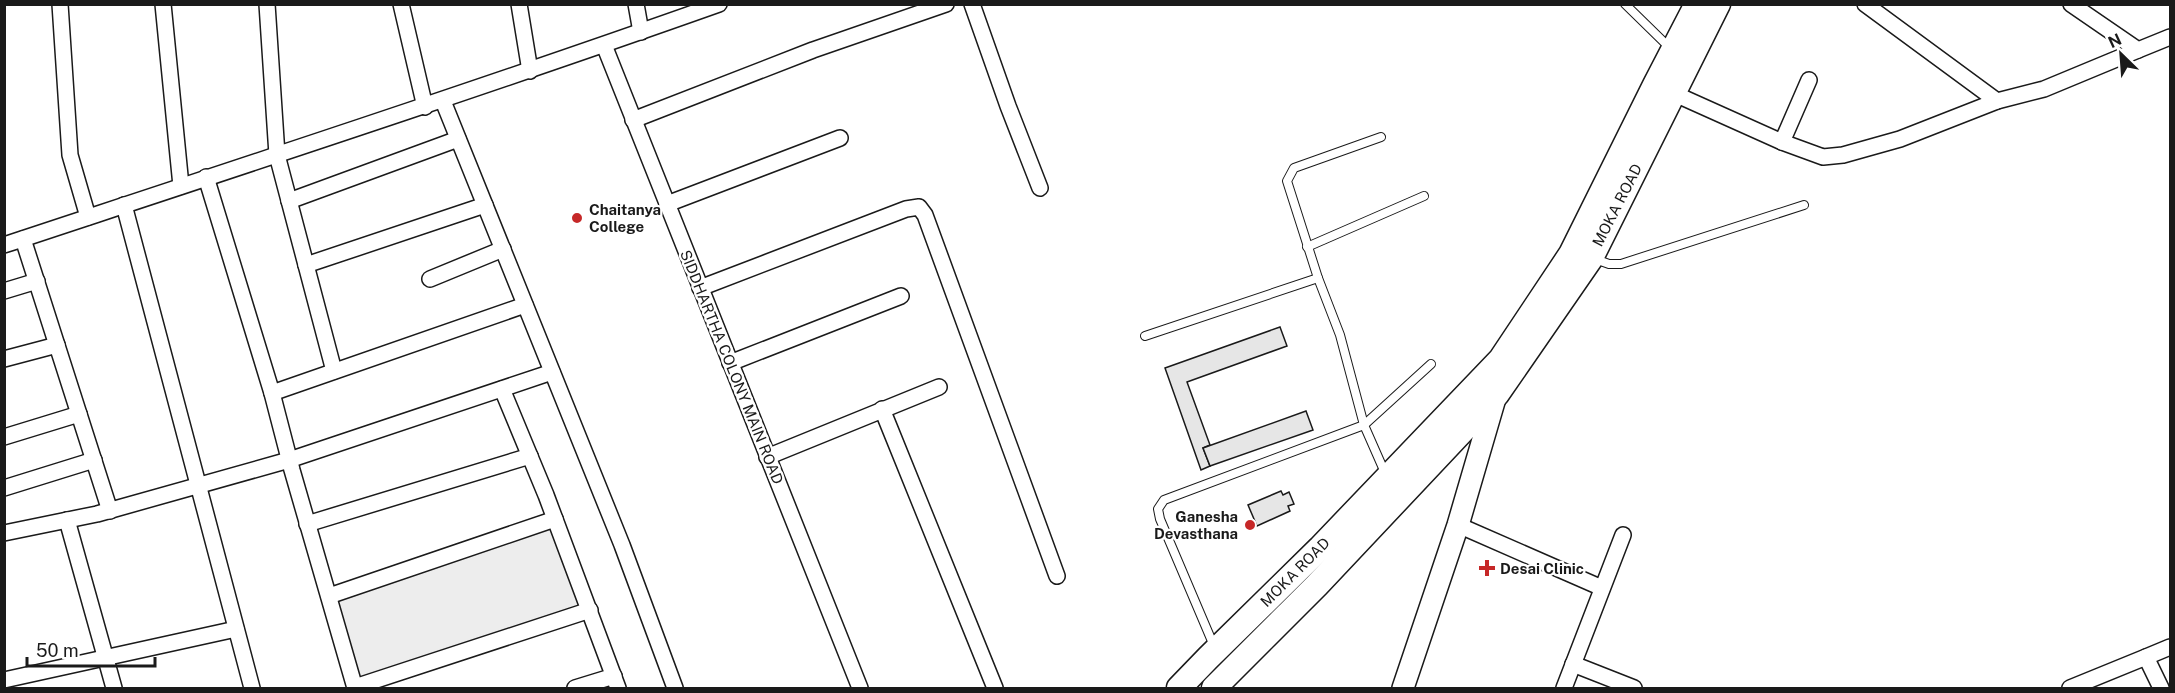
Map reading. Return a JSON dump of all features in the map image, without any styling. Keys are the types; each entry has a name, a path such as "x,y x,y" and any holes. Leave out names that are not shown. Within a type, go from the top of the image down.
{"main road":[{"name":"MOKA ROAD","path":"1179,688 1320,548 1387,476 1497,394 1591,258 1664,89 1672,51 1697,4"},
{"name":"MOKA ROAD","path":"1214,688 1317,585 1443,436 1501,359 1570,254 1664,89 1718,4"},
{"path":"1403,688 1458,525 1497,394 1501,359"}],"street":[{"path":"60,4 70,155 88,217"},
{"path":"163,4 181,186"},
{"path":"267,4 278,155 334,371"},
{"path":"401,4 425,107"},
{"path":"519,4 530,71"},
{"path":"636,4 641,32"},
{"path":"4,245 443,101 719,4"},
{"path":"633,120 813,50 946,4"},
{"path":"972,4 1040,188"},
{"path":"1864,4 1997,101"},
{"path":"2071,4 2138,50"},
{"path":"1664,89 1782,142 1823,157 1843,155 1900,139 1997,101 2044,89 2170,37"},
{"name":"SIDDHARTHA COLONY MAIN ROAD","path":"604,45 860,688"},
{"path":"1782,142 1809,80"},
{"path":"443,101 622,545 675,688"},
{"path":"667,204 840,138"},
{"path":"290,201 458,139"},
{"path":"206,177 272,393 355,688 590,610"},
{"path":"124,205 252,688"},
{"path":"306,265 485,205"},
{"path":"700,288 906,209 919,207 926,214 1057,576"},
{"path":"23,239 110,510"},
{"path":"430,279 503,249"},
{"path":"4,291 37,281"},
{"path":"730,363 901,296"},
{"path":"272,393 525,305"},
{"path":"4,359 57,345"},
{"path":"4,533 110,510 289,460 552,372"},
{"path":"767,457 939,387"},
{"path":"502,389 555,519 616,682 575,688"},
{"path":"882,409 995,688"},
{"path":"4,437 79,414"},
{"path":"307,524 530,456"},
{"path":"4,488 94,460"},
{"path":"329,596 555,519"},
{"path":"67,520 114,688"},
{"path":"1458,525 1602,588"},
{"path":"1564,688 1623,535"},
{"path":"4,680 236,629"},
{"path":"2070,688 2170,647"},
{"path":"2145,657 2161,688"},
{"path":"1574,664 1634,688"}],"lane":[{"path":"1624,4 1672,51"},
{"path":"1381,137 1294,168 1287,181 1307,247 1340,335 1364,425 1387,476"},
{"path":"1307,247 1424,196"},
{"path":"1591,258 1609,264 1621,264 1804,205"},
{"path":"1145,336 1318,278"},
{"path":"1216,650 1160,519 1158,509 1164,500 1364,425 1431,364"}],"shaded area":[{"path":"552,524 584,608 359,686 330,600"}],"building":[{"path":"1280,327 1287,346 1187,382 1210,445 1203,448 1210,466 1201,470 1165,368"},
{"path":"1306,411 1313,430 1210,466 1203,448"},
{"path":"1281,491 1283,495 1289,492 1294,504 1288,506 1290,511 1257,526 1248,505"}],"place":[{"name":"Chaitanya College","path":"577,218"},
{"name":"Ganesha Devasthana","path":"1250,525"},
{"name":"Desai Clinic","path":"1487,568"}]}
